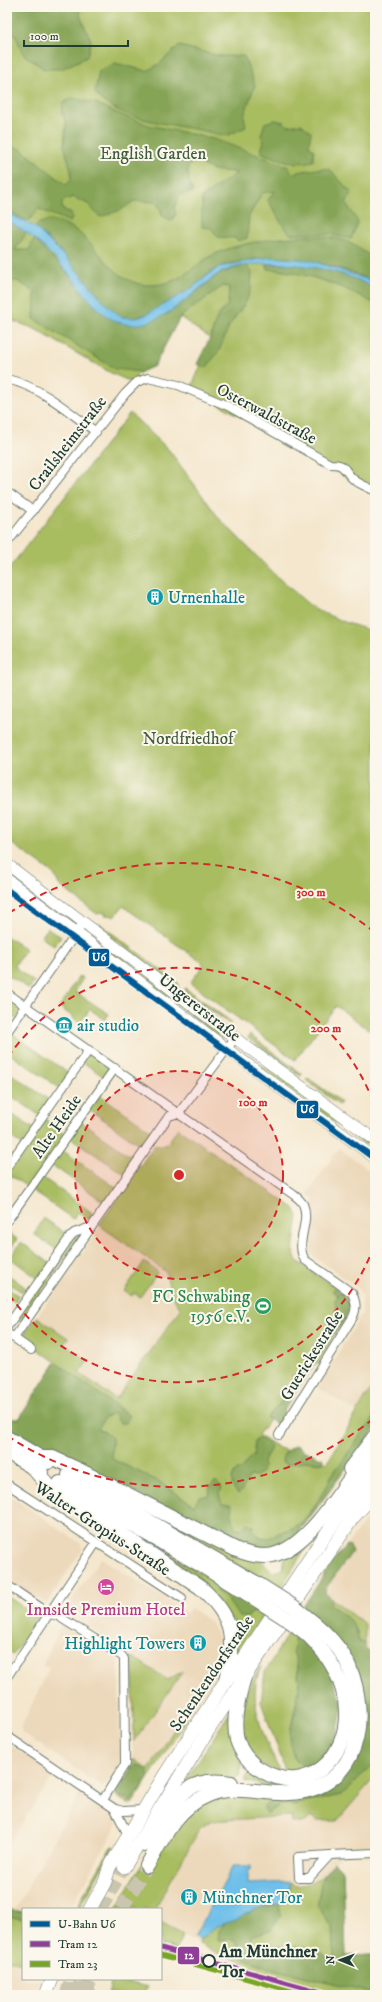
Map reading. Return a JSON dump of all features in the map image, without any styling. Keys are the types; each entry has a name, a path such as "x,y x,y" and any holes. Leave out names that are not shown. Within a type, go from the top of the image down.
{"highway":[{"path":"7,1452 36,1462 53,1458 243,1552 264,1556 279,1554 294,1545 375,1436"},
{"path":"7,1438 36,1462 201,1565 252,1589 290,1621 311,1629 337,1646 346,1661 354,1681 358,1697 360,1720 354,1748 339,1772 324,1783 312,1789 287,1793 250,1789 224,1782 207,1783 193,1787 174,1802 152,1837 144,1845"},
{"name":"Schenkendorfstraße","path":"91,1908 105,1882 109,1868 143,1810 226,1680 238,1667 287,1591 293,1572 370,1464 375,1450"},
{"path":"36,1462 49,1486 200,1587 218,1604 227,1620 232,1641 231,1657 226,1680"},
{"path":"300,1538 308,1533 356,1470 370,1464"},
{"name":"Schenkendorfstraße","path":"144,1845 127,1869 211,1726 350,1522 360,1500 375,1480"},
{"path":"245,1674 238,1700 236,1725 237,1740 246,1758 264,1772 280,1778 300,1778 321,1770 330,1761 341,1743 346,1726 346,1707 342,1686 334,1668 311,1629"},
{"path":"144,1845 201,1751 209,1736 211,1726"},
{"path":"147,1866 173,1823 183,1811 195,1801 217,1792 250,1789"},
{"path":"83,1908 99,1879 109,1868"},
{"path":"46,1995 52,1980"},
{"path":"56,1995 61,1980"}],"main road":[{"name":"Ungererstraße","path":"7,864 235,1038 375,1140"},
{"name":"Ungererstraße","path":"7,879 227,1049 375,1158"},
{"path":"350,1522 375,1495"}],"street":[{"name":"Osterwaldstraße","path":"137,382 148,378 168,382 228,406 330,464 338,464 346,468 353,479 375,491"},
{"path":"7,379 18,382 50,398 96,432"},
{"name":"Crailsheimstraße","path":"7,543 125,394 137,382"},
{"path":"7,492 33,511"},
{"path":"7,1032 84,922"},
{"path":"7,993 179,1113"},
{"path":"32,1350 10,1335 92,1227 169,1116 179,1113 235,1038"},
{"name":"Alte Heide","path":"7,1167 89,1050"},
{"name":"Alte Heide","path":"7,1221 115,1068"},
{"name":"Guerickestraße","path":"179,1113 303,1203 305,1212 300,1247 301,1255 305,1260 352,1293 356,1301 353,1317 279,1435"},
{"path":"7,1327 70,1236 74,1233 92,1227"},
{"name":"Walter-Gropius-Straße","path":"7,1484 182,1598"},
{"path":"7,1677 96,1543"},
{"path":"7,1585 50,1614 58,1616 122,1656 125,1662 125,1764 103,1800"},
{"path":"7,1736 115,1809 123,1811 143,1810"},
{"path":"115,1809 128,1835"},
{"path":"330,1855 375,1853"}],"shaded area":[{"path":"339,1148 375,1175 375,1382 356,1412 318,1387 362,1314 362,1297 358,1287 310,1254 307,1246 313,1199 307,1194"},
{"path":"101,1226 166,1272 167,1284 174,1299 181,1309 116,1400 79,1373 87,1361 64,1344 68,1338 37,1317"},
{"path":"7,1494 80,1543 82,1547 82,1550 47,1603 44,1603 7,1578"},
{"path":"375,1508 375,1676 366,1652 325,1593 326,1588 349,1545 347,1545"},
{"path":"101,1558 187,1614 190,1608 211,1622 219,1640 220,1655 214,1677 135,1802 132,1804 115,1793 133,1765 131,1658 127,1653 64,1611"},
{"path":"61,1624 118,1660 120,1763 119,1768 105,1786 102,1786 22,1733 21,1728 49,1668 43,1665"},
{"path":"7,1743 54,1774 7,1847"},
{"path":"375,1777 375,1853 341,1855 322,1878 310,1884 295,1886 290,1882 228,1884 194,1937 200,1939 199,1944 162,1924 162,1908 156,1908 196,1835 205,1824 224,1819 291,1816 292,1823 311,1816 336,1821"},
{"path":"81,1791 116,1818 118,1823 71,1908 22,1908 22,1912 15,1910"},
{"path":"7,1960 22,1963 22,1980 39,1980 35,1995 7,1995"}],"green space":[{"name":"English Garden","path":"7,7 375,7 375,494 191,388 212,340 180,317 154,366 141,372 131,382 111,373 33,328 7,319"},
{"path":"7,7 79,7 81,18 91,40 87,57 61,69 44,69 23,54 13,29 7,27"},
{"path":"179,46 221,56 244,56 255,85 244,116 246,127 228,135 220,135 206,131 153,122 120,111 106,103 95,93 99,71 115,63 147,71 159,64"},
{"path":"72,98 96,103 149,125 214,139 287,166 292,173 315,169 329,169 352,193 346,203 358,222 351,239 329,234 290,234 280,221 268,200 275,191 262,193 249,216 247,238 238,241 235,238 218,237 211,228 202,227 202,197 237,173 208,168 203,165 200,157 192,155 193,162 188,167 189,181 193,192 181,194 174,208 176,213 172,221 162,216 160,208 155,202 134,201 121,210 100,217 88,204 73,197 62,201 62,209 71,213 72,218 70,222 39,209 28,221 7,212 7,145 21,149 66,185 71,180 71,170 64,146 66,123 62,112 63,103"},
{"path":"274,120 284,122 288,126 301,124 311,132 309,146 314,150 313,161 300,163 293,162 262,153 264,142 261,135 265,123"},
{"path":"49,220 65,224 78,232 111,267 123,277 137,283 153,285 173,281 208,257 229,248 279,238 314,236 330,237 346,241 369,255 373,247 373,232 375,232 375,282 338,268 300,259 261,258 222,266 209,273 184,293 157,309 137,317 121,317 102,300 65,257 35,227 37,224"},
{"path":"7,221 27,232 15,250 29,250 34,239 112,319 137,324 168,314 219,274 246,265 252,272 251,289 246,302 229,326 219,351 206,368 197,364 211,336 217,317 228,304 229,287 223,286 180,317 154,366 141,372 115,369 34,319 35,292 17,281 7,280"},
{"path":"266,265 307,265 324,268 342,274 375,289 375,304 350,291 324,281 296,273 268,269"},
{"name":"Nordfriedhof","path":"130,413 169,450 219,518 275,575 307,603 321,612 347,623 375,632 375,1034 336,1006 295,1060 190,983 204,964 123,906 115,916 105,915 105,912 97,914 59,885 55,876 49,870 7,840 7,571"},
{"path":"7,869 77,924 76,926 7,875"},
{"path":"100,924 178,983 178,987 96,926"},
{"path":"48,928 61,937 54,946 41,937"},
{"path":"87,934 112,953 119,955 222,1033 219,1037"},
{"path":"7,937 26,949 15,965 17,969 34,982 29,989 7,974"},
{"path":"79,976 83,978 75,992 109,1014 105,1020 90,1009 80,1023 60,1007"},
{"path":"185,988 231,1022 230,1024 192,996 189,996 185,991"},
{"path":"7,993 25,1006 16,1019 7,1013"},
{"path":"7,1030 71,1075 61,1089 7,1052"},
{"path":"250,1035 302,1074 301,1076 248,1038"},
{"path":"235,1049 264,1068 270,1069 369,1141 366,1145"},
{"path":"89,1050 115,1068 107,1079 81,1061"},
{"path":"7,1071 52,1102 42,1117 7,1093"},
{"path":"308,1078 341,1102 339,1105 306,1080"},
{"path":"97,1093 156,1134 146,1149 87,1108"},
{"path":"7,1111 34,1129 42,1117 67,1136 79,1120 137,1161 127,1176 68,1136 59,1148 118,1189 107,1204 49,1163 39,1175 94,1214 89,1220 78,1212 73,1219 7,1173 7,1152 14,1157 22,1145 7,1134"},
{"name":"FC Schwabing 1956 e.V.","path":"178,1128 294,1208 298,1216 293,1251 297,1261 342,1292 348,1310 319,1362 308,1367 258,1435 279,1448 327,1463 375,1382 375,1429 303,1527 288,1542 216,1534 7,1427 7,1419 19,1419 56,1362 21,1338 37,1317 68,1338 64,1344 88,1361 79,1373 116,1399 181,1309 171,1292 166,1272 99,1225 154,1146 167,1144"},
{"path":"44,1218 70,1237 60,1252 34,1234"},
{"path":"7,1232 17,1239 7,1253"},
{"path":"73,1236 78,1239 24,1317 17,1322 15,1320"},
{"path":"21,1242 51,1264 40,1280 10,1258"},
{"path":"144,1262 158,1272 140,1297 134,1293 132,1296 124,1291"},
{"path":"7,1274 25,1287 22,1292 11,1285 9,1289 19,1296 15,1302 7,1297"},
{"path":"336,1288 343,1293 350,1307 342,1325 333,1332 337,1321 335,1300 338,1295 332,1291"},
{"path":"56,1362 130,1416 125,1423 120,1423 113,1413 104,1418 98,1430 106,1432 112,1438 112,1459 158,1481 194,1505 200,1496 209,1496 210,1486 216,1481 222,1488 219,1494 222,1504 231,1504 234,1526 242,1529 247,1523 254,1526 253,1531 261,1537 270,1538 276,1534 291,1529 307,1517 329,1483 329,1479 371,1423 375,1411 375,1429 295,1536 274,1550 252,1550 216,1534 7,1427 7,1419 19,1419"},
{"path":"309,1364 312,1367 283,1412 286,1416 281,1425 267,1418 283,1400 283,1395 293,1380 292,1375 302,1373 304,1366"},
{"path":"259,1438 269,1444 271,1448 263,1462 263,1471 257,1476 250,1476 238,1494 232,1485 234,1473 237,1470 241,1470 250,1457 253,1457 255,1441"},
{"path":"296,1445 305,1451 324,1459 324,1463 305,1461 287,1465 282,1462 283,1456 286,1452"},
{"path":"87,1478 262,1561 273,1572 282,1570 284,1557 315,1532 280,1590"},
{"path":"82,1503 266,1611 238,1657 233,1620"},
{"path":"347,1545 350,1546 352,1552 326,1588 325,1593 332,1599 330,1604 345,1616 352,1624 359,1642 365,1642 366,1651 373,1651 375,1676 375,1762 342,1795 292,1805 280,1804 267,1814 263,1807 275,1798 337,1780 362,1692 303,1607 333,1561"},
{"path":"215,1579 260,1608 258,1612 251,1613 248,1617 239,1617 227,1599 216,1591 218,1588 215,1587"},
{"path":"7,1596 38,1617 13,1655 7,1651"},
{"path":"332,1599 365,1624 365,1642 359,1642 357,1630 329,1604"},
{"path":"291,1628 295,1631 299,1688 290,1732 320,1767 285,1774 282,1760 261,1702 265,1672"},
{"path":"295,1631 323,1656 343,1704 334,1752 311,1768 295,1761 290,1744 290,1732 299,1688 298,1668 293,1651"},
{"path":"133,1657 168,1680 183,1671 134,1742"},
{"path":"261,1666 255,1694 256,1708 259,1721 280,1773 252,1760 239,1729 246,1693"},
{"path":"230,1712 236,1751 242,1763 240,1775 235,1779 177,1794"},
{"path":"183,1715 187,1718 132,1804 128,1804 116,1796 115,1793 131,1769 134,1759 149,1770"},
{"path":"375,1762 375,1777 337,1821 317,1821 311,1816 306,1822 292,1823 291,1816 211,1821 200,1828 156,1908 117,1908 141,1866 190,1810 223,1794 275,1798 263,1807 272,1811 280,1804 292,1805 342,1795"},
{"path":"138,1765 148,1771 148,1776 131,1802 118,1795 118,1793 135,1766"},
{"path":"251,1770 265,1781 277,1784 275,1788 244,1781"},
{"path":"114,1846 79,1908 78,1904 111,1847"},
{"path":"334,1862 343,1872 346,1956 375,1955 375,1995 301,1995 238,1977 242,1961 220,1955 199,1944 200,1939 217,1926 236,1920 289,1891 291,1882 295,1886 314,1882 326,1872"},
{"path":"334,1862 343,1872 346,1956 375,1955 375,1993 269,1968 244,1958 234,1939 218,1940 219,1931 224,1924 256,1909 279,1904 281,1916 270,1930 251,1936 252,1945 304,1948 323,1954 330,1961 335,1959 332,1926 317,1906 322,1878"},
{"path":"7,1909 22,1912 22,1919 7,1916"},
{"path":"7,1910 22,1912 22,1963 7,1960"},
{"path":"162,1924 183,1935 176,1949 162,1945"},
{"path":"162,1946 175,1950 173,1957 162,1954"},
{"path":"186,1953 232,1965 230,1971 184,1959"},
{"path":"112,1980 147,1987 144,1995 108,1995"}],"water":[{"path":"7,212 35,227 70,262 107,305 122,317 137,318 145,315 189,290 219,267 270,257 310,260 375,282 375,289 342,274 321,269 299,265 256,264 236,267 220,273 175,308 155,320 133,324 121,323 113,320 96,307 63,267 44,247 23,230 7,221"},
{"path":"233,1866 251,1866 251,1870 248,1871 248,1884 291,1882 286,1897 279,1904 256,1909 236,1920 217,1926 200,1939 194,1937"}],"tunnel":[{"path":"122,1908 147,1866"},
{"path":"102,1908 124,1867"},
{"path":"66,1995 71,1980"},
{"path":"76,1995 81,1980"},
{"path":"85,1995 91,1980"}],"metro line":[{"name":"U6","path":"7,890 375,1159"}],"tram line":[{"name":"12","path":"162,1948 332,1995"},
{"name":"23","path":"162,1955 306,1995"}],"place":[{"name":"Urnenhalle","path":"155,597"},
{"name":"air studio","path":"64,1025"},
{"name":"FC Schwabing 1956 e.V.","path":"263,1306"},
{"name":"Innside Premium Hotel","path":"106,1587"},
{"name":"Highlight Towers","path":"198,1643"},
{"name":"Münchner Tor","path":"189,1897"},
{"name":"Am Münchner Tor","path":"209,1961"}]}
